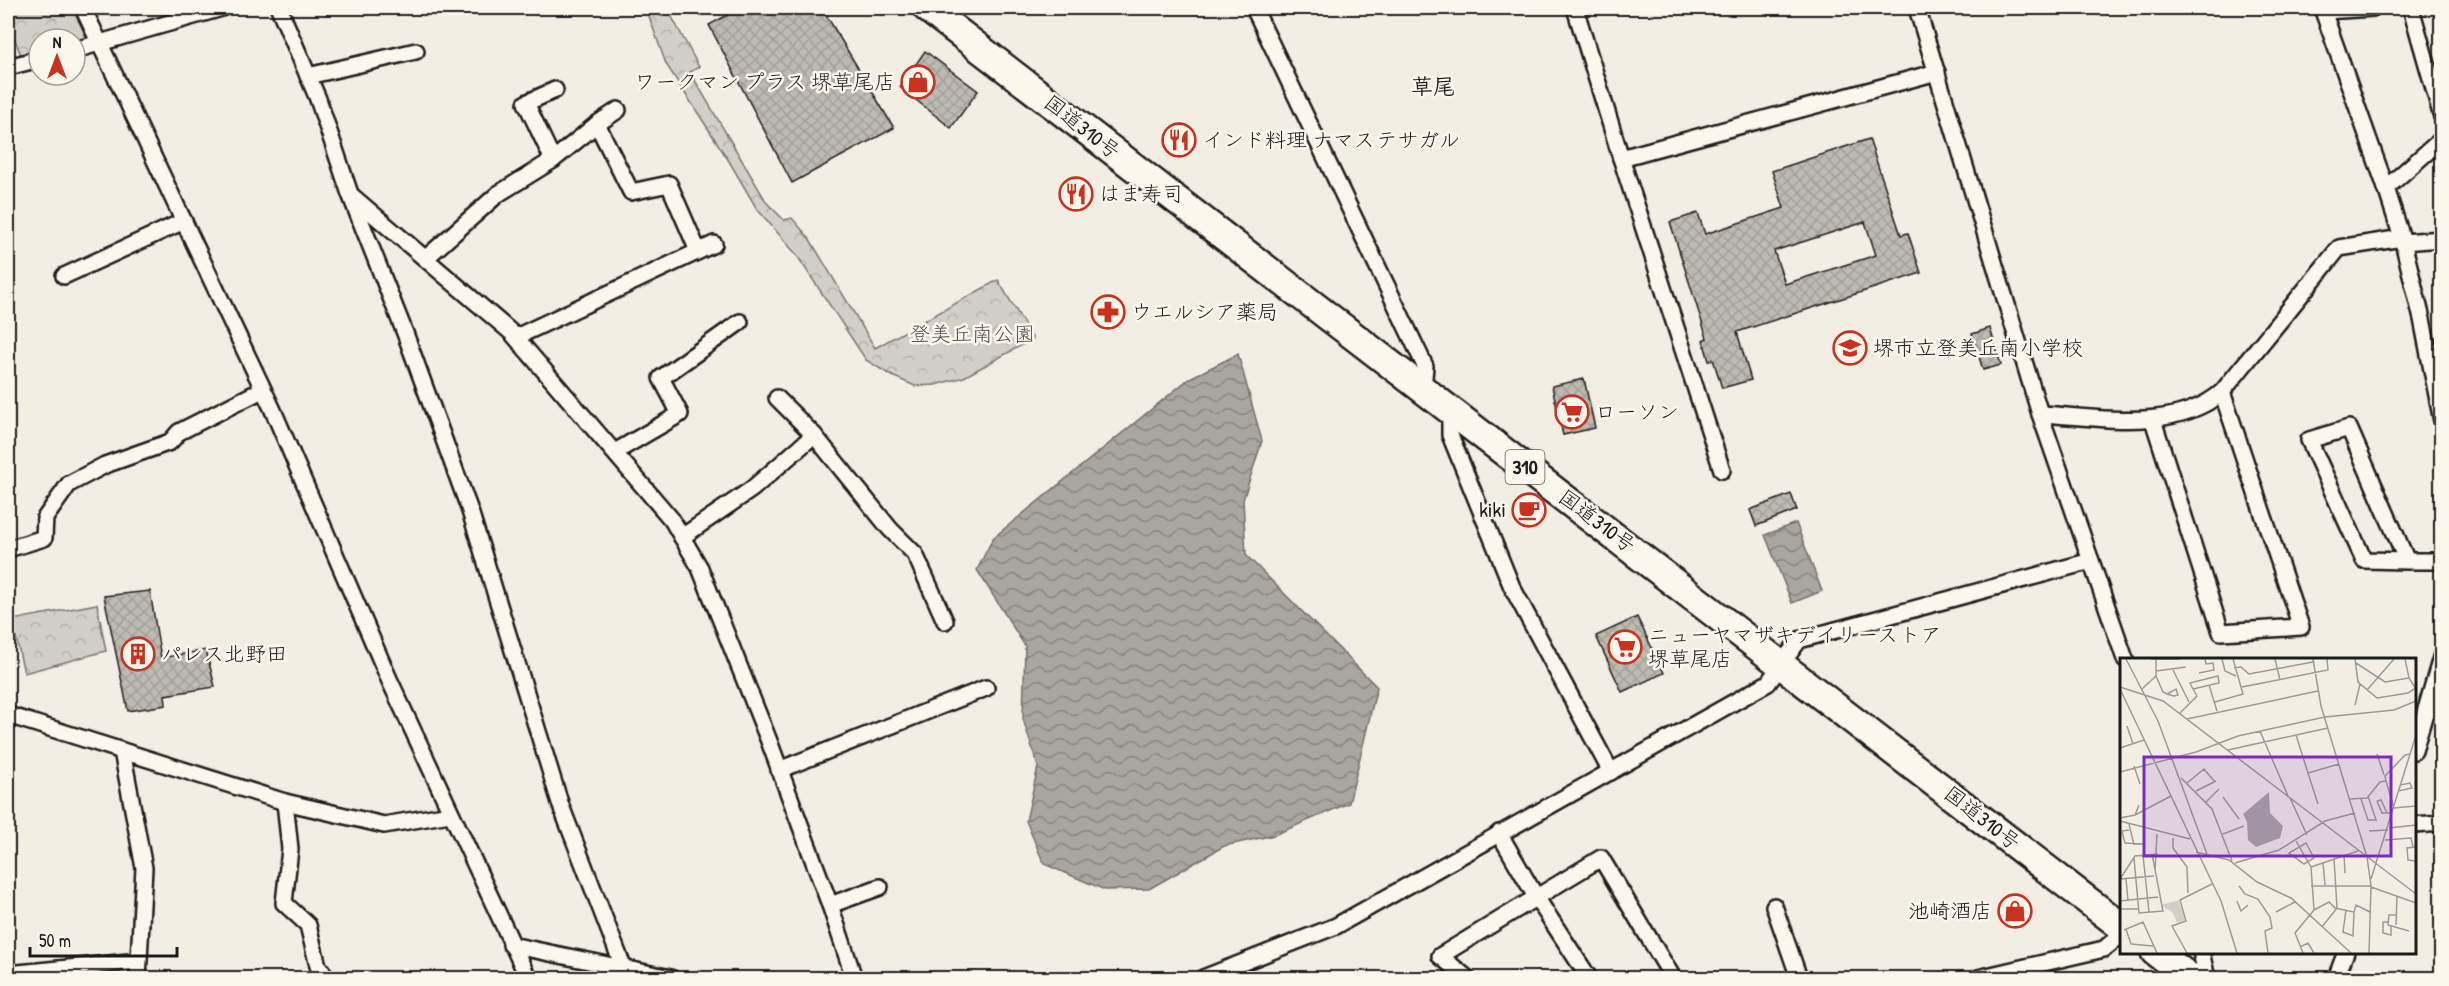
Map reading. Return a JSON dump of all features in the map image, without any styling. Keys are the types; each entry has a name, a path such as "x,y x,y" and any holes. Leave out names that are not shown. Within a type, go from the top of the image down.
{"highway":[{"name":"国道310号","path":"927,8 1423,390 1782,662 2120,925"},
{"path":"2158,953 2191,978"}],"street":[{"path":"83,8 262,390 450,814 528,978"},
{"path":"87,47 222,8"},
{"path":"279,8 308,76 350,194 405,333 471,511 561,806 624,969"},
{"path":"1254,8 1425,366 1423,390"},
{"path":"1575,8 1722,470"},
{"path":"1917,8 2040,414 2125,658"},
{"path":"2373,8 2323,9 2403,240 2442,421"},
{"path":"2411,8 2442,117"},
{"path":"308,76 416,51"},
{"path":"8,67 27,62"},
{"path":"1621,158 1937,72"},
{"path":"553,160 526,103 555,90"},
{"path":"426,258 498,194 553,160 618,110"},
{"path":"597,124 631,192 669,184 698,251"},
{"path":"2386,188 2442,139"},
{"path":"350,194 516,337 672,520 700,568 830,905 854,978"},
{"path":"64,276 184,221"},
{"path":"2040,414 2153,420 2208,404 2222,392 2339,248 2403,240 2442,239"},
{"path":"516,337 714,244"},
{"path":"615,453 680,414 661,378 740,322"},
{"path":"8,549 44,538 45,518 69,484 105,465 170,442 179,432 262,390"},
{"path":"2153,420 2221,632 2301,627 2222,392"},
{"path":"777,398 814,435 890,529 915,554 945,621"},
{"path":"1450,410 1450,435 1512,587 1611,772"},
{"path":"2408,561 2349,428 2309,440 2364,560 2408,561 2442,561"},
{"path":"682,537 752,489 814,435"},
{"path":"1203,978 1336,926 1768,683 1798,640 2091,561"},
{"path":"2416,748 2442,654"},
{"path":"779,770 986,688"},
{"path":"8,715 285,802 384,825 450,814"},
{"path":"122,751 144,868 138,978"},
{"path":"285,802 290,849 284,903 308,926 318,966 327,978"},
{"path":"2416,825 2442,823"},
{"path":"1500,833 1536,897 1589,978"},
{"path":"1467,978 1440,956 1601,858 1673,978"},
{"path":"830,905 880,887"},
{"path":"1774,906 1799,978"},
{"path":"1983,978 2104,949 2120,936"},
{"path":"512,945 671,978"},
{"path":"2201,953 2207,978"},
{"path":"2336,978 2345,953"},
{"path":"8,974 74,973 139,961"}],"green space":[{"path":"19,8 77,8 85,27 27,27 27,57 22,58 8,21 8,11"},
{"name":"登美丘南公園","path":"646,8 667,8 699,67 690,72 767,203 784,220 792,218 809,238 875,348 998,280 1033,339 964,377 935,385 915,386 892,376 866,360 796,254 757,209 666,64"},
{"path":"97,604 106,651 24,673 12,620"}],"water":[{"path":"1238,354 1262,441 1243,500 1246,555 1377,687 1349,803 1274,835 1224,846 1149,889 1105,890 1044,864 1026,821 1038,767 1023,719 1025,646 977,570 993,538 1190,378"},
{"path":"1796,523 1822,591 1792,603 1765,535"}],"building":[{"path":"740,8 801,8 804,13 815,8 822,8 894,128 792,183 709,25"},
{"path":"925,51 978,91 951,128 900,87"},
{"path":"1869,139 1901,235 1908,233 1921,273 1737,332 1751,380 1722,388 1713,359 1709,361 1703,340 1707,338 1670,222 1698,213 1705,234 1784,208 1772,171","holes":["1865,222 1876,255 1785,284 1774,251"]},
{"path":"1990,328 2001,365 1983,370 1972,334"},
{"path":"1584,379 1595,428 1563,435 1552,386"},
{"path":"1791,494 1797,510 1756,526 1750,510"},
{"name":"パレス北野田","path":"150,591 161,658 206,650 215,687 165,695 166,705 128,711 104,596"},
{"path":"1637,617 1664,673 1622,692 1596,636"}],"place":[{"name":"ワークマン プラス 堺草尾店","path":"918,82"},
{"name":"インド料理 ナマステサガル","path":"1179,140"},
{"name":"はま寿司","path":"1076,194"},
{"name":"ウエルシア薬局","path":"1108,312"},
{"name":"堺市立登美丘南小学校","path":"1850,348"},
{"name":"ローソン","path":"1572,412"},
{"name":"kiki","path":"1529,510"},
{"name":"ニューヤマザキデイリーストア 堺草尾店","path":"1625,647"},
{"name":"パレス北野田","path":"138,654"},
{"name":"池崎酒店","path":"2015,911"}],"district":[{"name":"草尾","path":"1433,86"}]}
